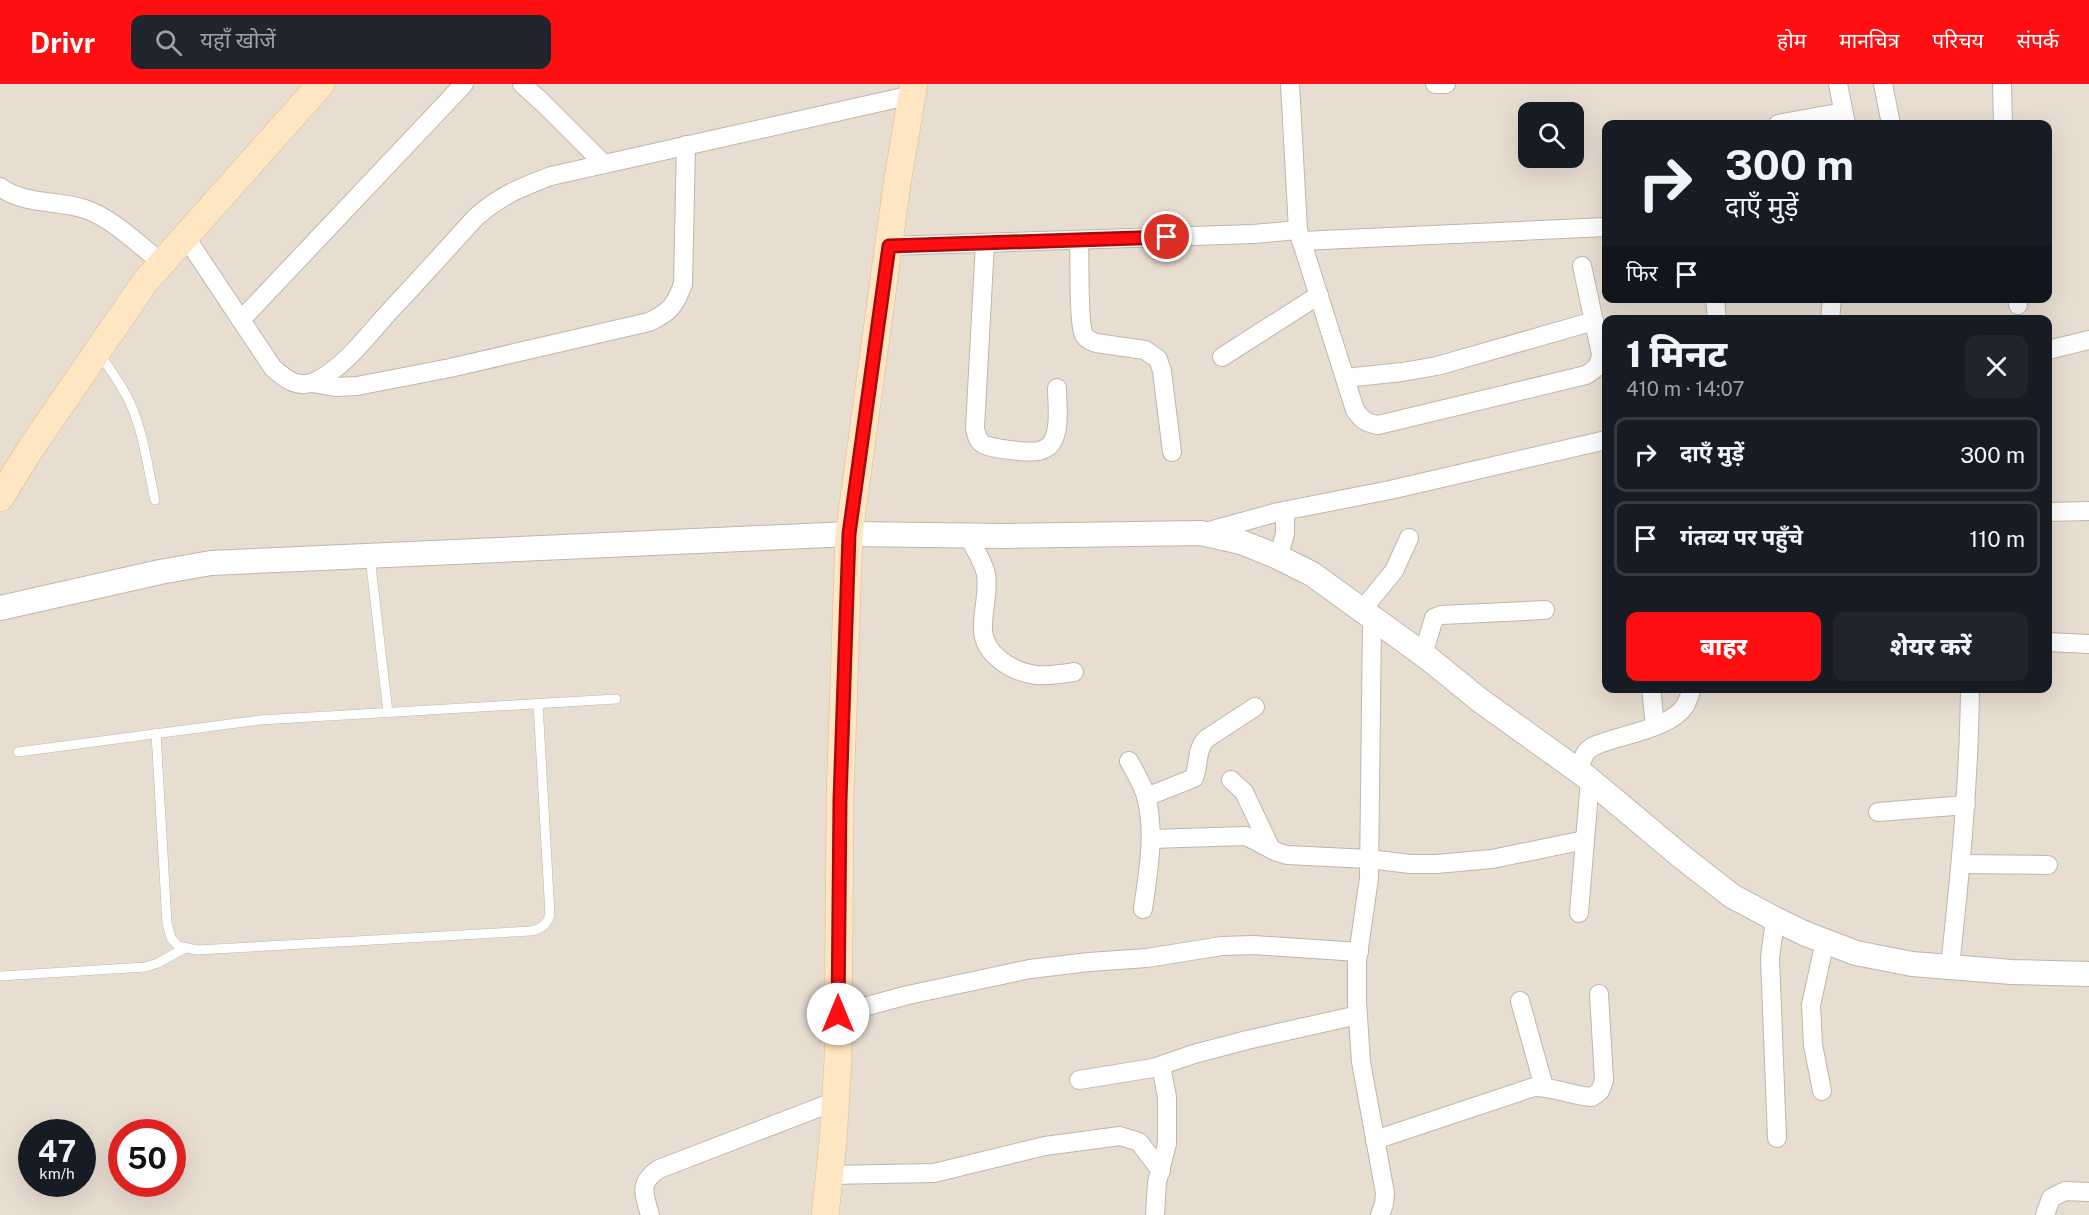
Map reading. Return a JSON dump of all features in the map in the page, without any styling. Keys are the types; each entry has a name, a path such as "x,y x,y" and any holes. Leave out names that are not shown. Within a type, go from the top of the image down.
{"main road":[{"path":"0,498 31,448 145,282 321,84"},
{"path":"825,1215 836,1101 840,800 849,534 913,89"}],"street":[{"path":"241,320 464,84"},
{"path":"522,84 604,164"},
{"path":"1290,84 1300,236 1355,410 1367,423 1378,425 1586,375 1595,370 1600,363 1601,354 1582,266"},
{"path":"1435,84 1446,84"},
{"path":"1822,120 1844,118 1838,84"},
{"path":"1883,84 1890,120"},
{"path":"2002,87 2002,120"},
{"path":"312,383 327,374 354,351 476,217 496,200 551,176 913,89"},
{"path":"185,236 273,368 285,379 296,384 357,386 450,368 649,322 666,314 677,301 683,284 686,145"},
{"path":"0,187 21,198 84,208 100,215 162,262"},
{"path":"889,246 1254,234 1300,236 1602,227"},
{"path":"1079,240 1081,322 1084,336 1096,343 1145,350 1158,359 1162,371 1172,452"},
{"path":"985,243 975,428 977,438 984,445 1014,450 1038,452 1046,448 1052,443 1056,431 1057,388"},
{"path":"1222,357 1319,295"},
{"path":"1345,378 1437,366 1594,321"},
{"path":"2052,349 2089,340"},
{"path":"1201,533 1285,511 1390,490 1602,441"},
{"path":"1278,557 1285,534 1285,511"},
{"path":"2052,512 2089,511"},
{"path":"0,608 160,572 211,563 849,534 968,536 1201,533 1241,542 1312,574 1583,775 1682,858 1732,896 1775,919 1856,953 1912,964 2012,972 2089,974"},
{"path":"968,536 986,575 983,630 989,649 1001,660 1023,672 1050,675 1074,672"},
{"path":"1385,1211 1383,1182 1361,1062 1358,1015 1359,952 1369,878 1367,615 1394,571 1409,538"},
{"path":"1424,655 1431,623 1434,618 1441,615 1545,609"},
{"path":"2052,642 2089,644"},
{"path":"1652,693 1655,726"},
{"path":"1579,913 1585,840 1583,775 1586,752 1592,747 1655,726 1677,715 1685,706 1690,693"},
{"path":"1950,967 1970,758 1970,693"},
{"path":"1146,797 1194,778 1200,746 1206,739 1255,707"},
{"path":"1129,761 1141,782 1146,797 1151,839 1143,909"},
{"path":"1231,780 1244,792 1271,849"},
{"path":"1878,812 1966,805"},
{"path":"1151,839 1246,836 1287,855 1369,859 1410,864 1492,859 1585,840"},
{"path":"1961,864 2049,866"},
{"path":"1775,919 1770,958 1777,1138"},
{"path":"1821,1091 1813,1045 1811,1005 1825,941"},
{"path":"838,1014 985,978 1077,963 1148,958 1222,946 1253,945 1359,952"},
{"path":"1375,1140 1523,1089 1544,1087 1592,1097 1600,1091 1604,1080 1599,994"},
{"path":"1520,1001 1544,1087"},
{"path":"1079,1080 1161,1066 1194,1054 1247,1040 1358,1015"},
{"path":"1155,1215 1155,1197 1167,1144 1167,1097 1161,1066"},
{"path":"650,1215 644,1184 649,1176 659,1169 836,1101"},
{"path":"829,1174 934,1173 1045,1146 1120,1136 1139,1143 1161,1171"},
{"path":"2044,1215 2051,1198 2059,1193 2089,1192"}],"lane":[{"path":"97,351 123,388 131,405 138,424 155,500"},
{"path":"370,555 388,712"},
{"path":"18,752 260,720 616,699"},
{"path":"156,733 167,923 171,938 178,946 208,949 540,929 546,924 550,915 538,703"},
{"path":"0,976 145,967 158,963 185,948"}],"shaded area":[{"path":"0,84 2089,84 2089,1215 0,1215"}],"route":[{"path":"838,1014 840,800 849,534 889,246 1167,237"}]}
